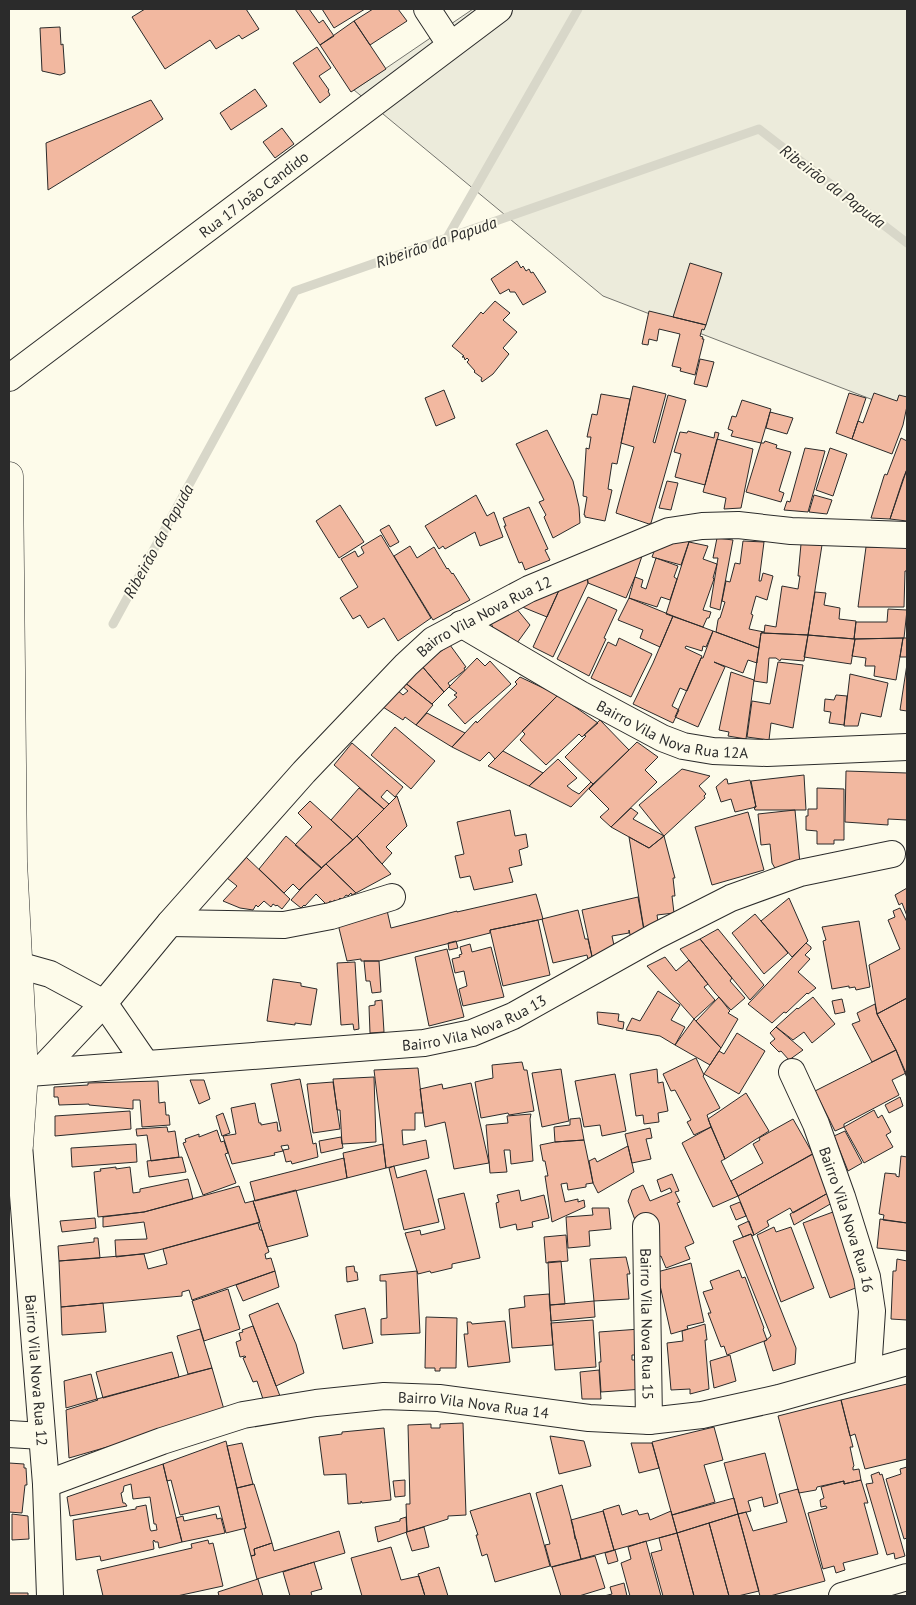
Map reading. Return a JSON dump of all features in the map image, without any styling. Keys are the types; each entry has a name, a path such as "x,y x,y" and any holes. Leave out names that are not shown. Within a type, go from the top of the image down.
{"street":[{"path":"427,9 450,44"},
{"name":"Rua 17 João Candido","path":"9,378 450,44 499,9"},
{"path":"9,476 13,862 18,965 32,1073 14,1155"},
{"name":"Bairro Vila Nova Rua 12","path":"32,1073 104,1003 170,923 304,772 406,665 433,640 529,589 669,531 702,526 738,525 791,531 907,534"},
{"name":"Bairro Vila Nova Rua 12A","path":"461,624 580,694 662,738 683,746 713,751 767,753 907,747"},
{"name":"Bairro Vila Nova Rua 13","path":"32,1073 424,1042 472,1034 513,1016 656,936 730,898 800,872 892,854"},
{"path":"170,923 284,925 331,916 392,897"},
{"path":"18,965 50,974 104,1003 146,1064"},
{"name":"Bairro Vila Nova Rua 16","path":"792,1072 816,1124 867,1276 872,1311 868,1372"},
{"name":"Bairro Vila Nova Rua 12","path":"14,1155 46,1484 50,1596"},
{"name":"Bairro Vila Nova Rua 15","path":"646,1226 649,1421"},
{"name":"Bairro Vila Nova Rua 14","path":"46,1484 162,1441 243,1415 316,1403 384,1396 439,1398 588,1418 649,1421 712,1413 779,1398 907,1362"},
{"path":"9,1434 42,1436"},
{"path":"842,1596 907,1578"}],"shaded area":[{"path":"473,9 907,9 907,413 603,296 354,90"}],"building":[{"path":"145,9 246,9 259,29 242,39 239,35 216,49 210,40 165,69 132,17"},
{"path":"295,9 309,9 319,23 323,20 334,36 320,45"},
{"path":"322,9 365,9 334,28"},
{"path":"373,9 398,9 407,21 370,45 354,21"},
{"path":"354,21 386,69 351,92 320,45"},
{"path":"60,27 65,73 60,75 42,71 40,28"},
{"path":"317,47 331,68 319,76 329,90 330,95 320,103 293,63"},
{"path":"255,89 267,106 231,130 220,113"},
{"path":"151,100 163,119 48,190 46,143"},
{"path":"282,128 294,144 275,158 263,142"},
{"path":"517,261 521,268 523,266 526,271 529,269 531,273 533,272 546,292 523,305 515,292 510,292 509,289 500,294 491,279"},
{"path":"690,263 722,273 706,325 673,317"},
{"path":"495,301 510,313 503,320 517,332 503,348 509,354 493,374 482,382 482,378 474,372 467,362 469,360 467,358 465,360 462,357 464,356 452,346 481,312 483,314"},
{"path":"649,311 706,325 704,330 702,329 700,336 704,339 695,375 680,371 681,368 672,366 680,334 659,329 657,341 649,339 648,345 642,344"},
{"path":"700,359 714,362 707,387 694,384"},
{"path":"633,386 666,394 653,442 655,443 668,395 686,400 651,523 649,524 616,513 634,447 621,443"},
{"path":"444,390 455,418 436,426 425,398"},
{"path":"849,393 866,398 852,439 836,433"},
{"path":"874,393 897,401 899,395 907,397 903,425 892,454 852,439 858,421 863,423"},
{"path":"601,394 630,399 617,464 612,463 608,489 612,490 605,521 585,517 587,497 583,496 586,448 589,449 591,437 587,437 592,414 597,415"},
{"path":"742,400 771,409 761,443 731,436 733,431 728,429 732,416 736,417"},
{"path":"770,412 793,418 787,434 766,428"},
{"path":"547,430 573,481 579,507 580,523 553,538 544,517 546,515 539,502 544,500 516,444"},
{"path":"688,431 714,438 715,432 719,433 705,485 675,477 681,454 674,452 680,432 687,433"},
{"path":"901,438 907,441 907,469 890,519 871,518 884,476 885,474 887,475"},
{"path":"717,439 753,449 741,508 724,509 726,498 703,492"},
{"path":"765,441 777,445 776,448 791,452 779,491 784,493 781,502 746,492 761,443"},
{"path":"805,448 825,451 808,512 784,510 787,501 790,502"},
{"path":"830,448 847,454 833,496 816,490"},
{"path":"907,469 907,521 890,519 903,479"},
{"path":"667,481 678,483 671,510 659,508"},
{"path":"476,495 487,516 494,512 503,537 480,546 475,532 445,549 443,546 439,549 425,526"},
{"path":"814,495 832,500 827,514 809,512"},
{"path":"340,505 364,542 339,558 316,521"},
{"path":"529,507 548,549 545,550 550,560 525,570 522,562 519,563 504,526 506,526 503,518"},
{"path":"389,525 399,542 390,547 380,530"},
{"path":"381,535 431,618 398,641 384,618 368,628 360,615 353,619 340,598 358,587 341,559 355,551 358,557 364,553 361,547"},
{"path":"691,536 681,565 652,557 655,549"},
{"path":"717,538 733,540 720,610 710,607 718,558 713,558"},
{"path":"743,541 764,542 759,581 761,581 763,573 773,576 767,600 756,596 751,614 753,615 749,629 764,632 761,633 759,648 716,632 718,620 725,602 722,601 726,581 730,582 735,563 740,564"},
{"path":"689,542 708,546 703,559 717,564 703,610 711,612 703,627 666,614"},
{"path":"801,544 822,545 808,635 764,633 765,625 776,627 782,586 798,589"},
{"path":"410,546 417,558 434,547 447,569 453,573 470,600 433,620 394,556"},
{"path":"866,547 907,547 904,607 858,607"},
{"path":"643,553 626,598 588,583 587,576"},
{"path":"656,558 678,566 674,577 677,579 670,600 661,597 657,607 629,598 635,577 643,580 641,587 646,589"},
{"path":"587,576 588,583 553,657 533,647 560,588"},
{"path":"560,588 547,617 520,606"},
{"path":"815,592 826,593 824,605 840,608 839,619 856,621 854,639 808,635"},
{"path":"588,597 617,610 589,676 557,659"},
{"path":"629,598 673,616 660,647 640,638 643,630 618,620"},
{"path":"516,608 530,625 517,643 494,630 491,623"},
{"path":"888,609 907,610 904,638 854,639 856,622 887,622"},
{"path":"673,616 713,631 706,647 703,646 702,651 686,646 685,648 702,656 687,691 680,688 672,706 679,710 673,723 633,704"},
{"path":"713,631 759,648 757,663 748,660 743,673 714,662 725,667 698,727 675,717 701,658 703,658"},
{"path":"761,633 808,635 804,661 781,659 780,661 776,658 769,658 767,683 754,681"},
{"path":"808,635 855,639 851,664 804,657"},
{"path":"619,638 652,654 631,697 591,678 608,642 616,646"},
{"path":"903,638 907,638 907,657 900,657"},
{"path":"903,638 896,680 874,676 875,666 865,666 866,658 852,656 855,639"},
{"path":"450,645 466,667 464,668 465,670 448,683 450,686 444,692 421,665"},
{"path":"477,658 485,666 490,661 511,684 465,724 448,705 457,697 454,695 457,693 449,687"},
{"path":"778,662 803,665 793,728 771,723 769,740 747,737 752,701 770,704"},
{"path":"907,664 907,711 900,710"},
{"path":"421,665 444,692 432,704 404,682"},
{"path":"731,672 754,680 746,739 728,736 729,732 719,730"},
{"path":"850,674 888,683 881,717 861,713 858,726 844,726"},
{"path":"520,677 558,695 495,759 489,752 480,761 452,747 476,721 477,723 517,684 515,682"},
{"path":"403,681 433,705 416,725 405,717 403,720 383,707 397,690 403,695 408,691 401,685"},
{"path":"558,695 598,723 582,737 579,734 546,765 520,740 525,734 522,731"},
{"path":"836,695 847,696 844,725 829,723 831,712 824,711 825,699 834,700"},
{"path":"427,713 465,733 452,747 416,725"},
{"path":"600,720 629,750 593,784 565,757"},
{"path":"395,727 435,761 411,789 371,755"},
{"path":"637,742 658,757 645,770 657,782 611,827 600,817 609,809 589,789"},
{"path":"352,743 403,787 395,797 387,790 381,797 389,804 384,809 334,765"},
{"path":"503,751 543,773 529,786 488,766"},
{"path":"558,759 577,778 567,786 572,790 579,794 591,782 593,784 571,807 529,786"},
{"path":"682,769 710,776 699,786 706,794 705,798 664,836 639,805"},
{"path":"846,771 907,773 907,820 888,819 888,825 845,822"},
{"path":"804,775 806,810 755,810 751,781"},
{"path":"727,779 728,784 750,780 756,807 735,812 731,799 721,802 716,787"},
{"path":"359,788 384,809 353,840 331,820"},
{"path":"817,788 844,789 844,840 834,840 834,844 817,844 817,831 806,830 808,809 817,809"},
{"path":"397,796 407,826 386,847 392,853 382,864 357,836"},
{"path":"310,801 353,840 321,868 295,845 312,827 298,813"},
{"path":"631,808 638,813 633,819 664,836 649,848 611,827"},
{"path":"510,810 515,836 526,834 528,847 519,850 522,865 509,868 513,882 474,890 470,876 460,878 455,856 464,854 457,822"},
{"path":"795,810 800,864 776,870 772,863 770,844 761,845 758,814"},
{"path":"748,812 764,870 712,885 695,827"},
{"path":"286,836 322,868 299,890 293,884 284,893 259,869"},
{"path":"357,836 391,874 356,893 326,864"},
{"path":"664,836 675,878 673,878 675,896 672,896 674,913 657,915 659,928 645,936 629,837 649,848"},
{"path":"246,857 290,899 282,909 273,904 271,907 264,901 258,907 256,905 253,910 240,908 223,901 237,886 227,878"},
{"path":"326,864 356,893 346,895 342,900 340,898 336,902 335,900 330,901 327,905 316,894 301,908 291,900"},
{"path":"907,888 907,916 902,903 899,905 895,895"},
{"path":"536,894 543,919 490,930 490,933 379,961 361,961 361,959 347,961 337,920 386,906 391,928"},
{"path":"638,897 645,936 631,939 629,930 629,933 612,936 615,950 593,961 582,910"},
{"path":"789,898 808,941 792,957 761,921"},
{"path":"900,908 907,922 907,998 877,1014 869,965 900,949 888,920 895,917 893,911"},
{"path":"578,910 593,961 589,964 587,955 553,963 542,919"},
{"path":"755,914 788,953 764,974 732,933"},
{"path":"538,920 550,975 503,986 490,930"},
{"path":"859,921 870,987 856,990 855,987 849,988 849,986 832,989 823,941 826,940 822,927"},
{"path":"718,929 764,985 750,1000 700,939"},
{"path":"700,939 732,978 730,981 745,998 731,1010 680,949"},
{"path":"456,941 458,948 449,950 448,943"},
{"path":"806,943 811,949 805,955 810,959 798,972 816,988 807,993 786,1013 784,1012 772,1023 748,1004"},
{"path":"470,944 472,952 491,947 504,997 463,1006 459,989 467,986 464,971 455,973 452,959 460,957 459,955 462,954 460,947"},
{"path":"447,949 464,1017 429,1026 415,957"},
{"path":"665,957 676,971 689,960 708,984 704,987 715,1000 694,1019 647,966"},
{"path":"364,961 379,961 381,992 372,993 370,981 366,981"},
{"path":"355,962 359,1029 354,1030 353,1024 341,1025 337,963"},
{"path":"273,979 301,983 301,986 317,989 311,1025 267,1021"},
{"path":"658,991 680,1005 671,1020 685,1027 675,1045 660,1036 626,1030 632,1018 640,1021"},
{"path":"719,997 730,1011 728,1013 738,1019 721,1048 696,1021"},
{"path":"813,997 835,1024 812,1043 804,1032 793,1040 776,1027 797,1008"},
{"path":"907,998 907,1078 896,1050 877,1014"},
{"path":"842,999 845,1012 835,1014 832,1001"},
{"path":"382,1000 384,1032 370,1033 369,1006 375,1005 375,1001"},
{"path":"875,1004 877,1014 896,1050 872,1062 852,1024 860,1021 857,1013"},
{"path":"597,1012 619,1014 618,1021 624,1022 623,1029 598,1024"},
{"path":"694,1019 721,1048 710,1065 675,1045"},
{"path":"776,1027 803,1050 789,1060 770,1043 775,1039 770,1033"},
{"path":"737,1033 765,1051 739,1094 704,1074 719,1051 724,1054"},
{"path":"896,1050 906,1073 892,1080 899,1095 844,1124 844,1127 835,1131 815,1091"},
{"path":"696,1058 720,1108 707,1115 711,1127 694,1135 687,1122 691,1120 675,1090 671,1091 663,1074"},
{"path":"522,1062 524,1070 527,1070 534,1111 481,1118 475,1082 493,1078 492,1065"},
{"path":"418,1068 423,1113 415,1113 415,1130 402,1130 403,1145 426,1140 429,1158 386,1168 374,1070"},
{"path":"561,1069 569,1121 542,1127 532,1073"},
{"path":"657,1069 658,1083 663,1082 668,1111 658,1113 659,1122 644,1124 643,1115 636,1116 630,1074"},
{"path":"615,1074 626,1131 602,1136 600,1125 584,1127 575,1081"},
{"path":"374,1077 376,1142 342,1144 340,1110 337,1110 333,1079"},
{"path":"300,1079 313,1144 316,1143 318,1157 292,1164 291,1161 286,1162 283,1150 289,1149 288,1145 281,1146 283,1151 274,1153 275,1155 232,1164 223,1136 236,1134 231,1108 255,1103 259,1123 261,1125 277,1122 278,1131 281,1131 271,1084"},
{"path":"190,1080 204,1080 210,1099 199,1104"},
{"path":"158,1081 159,1103 165,1102 166,1115 169,1115 170,1125 142,1127 140,1100 133,1100 133,1109 89,1104 59,1105 58,1097 54,1097 54,1087 88,1085 88,1083"},
{"path":"333,1082 340,1129 313,1133 307,1084"},
{"path":"471,1083 489,1163 454,1169 445,1122 425,1127 420,1089 442,1084 443,1089"},
{"path":"746,1093 769,1131 725,1159 708,1119"},
{"path":"900,1097 903,1106 889,1113 885,1105"},
{"path":"874,1110 878,1118 882,1115 891,1132 886,1135 893,1147 864,1163 844,1127"},
{"path":"130,1111 131,1129 55,1136 55,1116"},
{"path":"223,1113 230,1133 222,1136 216,1116"},
{"path":"531,1114 533,1161 511,1164 510,1150 504,1150 507,1172 490,1173 486,1125 508,1123 507,1116"},
{"path":"580,1118 584,1140 555,1142 554,1127 570,1125 570,1119"},
{"path":"793,1119 813,1154 738,1196 731,1181 763,1163 753,1144 760,1140 759,1138"},
{"path":"167,1127 168,1132 175,1131 179,1157 151,1161 147,1135 137,1136 136,1129"},
{"path":"711,1127 725,1159 721,1161 738,1196 713,1207 682,1143"},
{"path":"650,1128 652,1138 646,1139 651,1159 632,1163 625,1134"},
{"path":"217,1130 221,1142 224,1141 228,1153 225,1154 236,1183 203,1195 183,1143 186,1142 185,1139 199,1134 199,1137"},
{"path":"845,1131 862,1163 848,1171 834,1136"},
{"path":"341,1137 343,1148 321,1153 319,1141"},
{"path":"584,1140 593,1183 586,1184 586,1187 568,1190 567,1183 561,1184 565,1202 578,1199 578,1202 584,1200 585,1207 552,1222 545,1176 548,1176 540,1145"},
{"path":"136,1144 137,1162 72,1167 71,1148"},
{"path":"383,1144 386,1168 347,1178 343,1153"},
{"path":"628,1146 634,1172 598,1193 593,1183 589,1161 595,1158 597,1162"},
{"path":"814,1153 828,1193 793,1213 790,1208 767,1221 769,1226 754,1235 738,1196"},
{"path":"901,1156 907,1157 907,1223 883,1220 884,1215 879,1214 885,1173 896,1174 899,1177"},
{"path":"182,1157 186,1172 149,1177 147,1161"},
{"path":"344,1158 347,1178 255,1201 250,1182"},
{"path":"394,1166 397,1178 426,1170 439,1222 404,1230 389,1168"},
{"path":"116,1167 116,1169 130,1167 133,1193 140,1192 140,1189 188,1179 193,1199 144,1212 98,1217 94,1172 101,1171 100,1169"},
{"path":"672,1174 679,1191 675,1192 680,1202 677,1203 694,1243 685,1247 690,1259 666,1268 661,1256 656,1258 635,1220 628,1201 632,1190 643,1185 650,1201 672,1192 670,1188 661,1192 657,1180"},
{"path":"239,1186 245,1203 253,1201 260,1222 148,1253 116,1257 115,1240 147,1239 144,1222 103,1227 103,1217 144,1212"},
{"path":"296,1190 308,1236 267,1247 253,1201"},
{"path":"519,1190 521,1201 544,1195 549,1218 532,1222 533,1227 517,1230 516,1224 500,1228 496,1203 499,1202 497,1195"},
{"path":"464,1193 480,1258 452,1264 452,1268 418,1274 405,1233 420,1230 421,1235 445,1229 438,1199"},
{"path":"828,1193 832,1203 794,1225 790,1214"},
{"path":"740,1202 746,1216 736,1220 730,1206"},
{"path":"592,1208 609,1208 611,1229 589,1231 590,1246 568,1248 566,1217 593,1215"},
{"path":"833,1212 858,1287 830,1298 803,1223"},
{"path":"95,1218 96,1228 62,1232 60,1221"},
{"path":"880,1219 907,1223 907,1251 877,1248"},
{"path":"749,1221 754,1235 752,1236 751,1234 743,1237 738,1226"},
{"path":"258,1223 269,1252 265,1254 266,1259 271,1258 275,1271 192,1300 189,1290 182,1292 182,1296 61,1307 59,1261 144,1254 148,1269 167,1264 163,1249"},
{"path":"774,1227 776,1232 791,1227 814,1288 781,1302 757,1235"},
{"path":"751,1234 796,1348 795,1364 773,1371 764,1342 771,1336 733,1241"},
{"path":"566,1235 568,1261 546,1263 544,1237"},
{"path":"94,1238 98,1238 100,1258 59,1261 58,1246 94,1242"},
{"path":"626,1257 630,1274 627,1274 629,1299 594,1301 590,1259"},
{"path":"897,1259 907,1261 907,1320 891,1319 893,1271 896,1271"},
{"path":"561,1261 565,1304 550,1305 548,1262"},
{"path":"691,1263 704,1322 687,1326 688,1329 671,1334 657,1272"},
{"path":"354,1266 358,1280 347,1282 346,1267"},
{"path":"739,1270 742,1278 745,1277 767,1340 727,1355 724,1346 721,1347 708,1313 711,1313 703,1292 713,1289 710,1281"},
{"path":"275,1271 279,1287 243,1301 236,1285"},
{"path":"417,1271 420,1333 381,1335 381,1319 387,1318 386,1281 380,1281 380,1275"},
{"path":"228,1289 240,1329 204,1341 192,1301"},
{"path":"549,1294 553,1345 512,1348 509,1309 525,1307 524,1296"},
{"path":"594,1301 595,1317 551,1321 550,1305"},
{"path":"103,1303 106,1332 62,1335 61,1307"},
{"path":"278,1303 296,1344 304,1373 276,1386 249,1315"},
{"path":"365,1308 373,1343 343,1349 335,1315"},
{"path":"426,1317 457,1318 456,1368 440,1368 440,1371 435,1371 435,1368 425,1368"},
{"path":"593,1320 596,1367 555,1370 551,1323"},
{"path":"505,1321 510,1362 468,1367 464,1334 468,1334 467,1322 472,1324"},
{"path":"705,1324 709,1389 690,1394 690,1389 671,1390 667,1343 683,1341 682,1331"},
{"path":"253,1326 280,1396 263,1399 257,1381 253,1382 243,1358 246,1357 240,1357 236,1342 241,1340 239,1333"},
{"path":"200,1329 212,1368 188,1374 177,1336"},
{"path":"640,1329 641,1355 632,1355 632,1360 641,1360 643,1389 601,1392 599,1332"},
{"path":"172,1352 179,1377 103,1398 96,1372"},
{"path":"730,1355 736,1381 714,1388 710,1361"},
{"path":"212,1368 225,1413 69,1458 66,1410 97,1399"},
{"path":"599,1370 601,1399 582,1399 580,1372"},
{"path":"91,1374 97,1399 66,1408 64,1381"},
{"path":"907,1384 907,1459 865,1469 855,1434 850,1436 841,1400"},
{"path":"841,1400 853,1447 850,1447 854,1466 853,1470 859,1469 861,1480 844,1484 844,1481 799,1493 778,1416"},
{"path":"463,1423 466,1515 448,1516 448,1519 407,1532 406,1504 410,1504 408,1425 431,1424 431,1428 440,1428 440,1424"},
{"path":"714,1427 723,1460 704,1465 715,1502 672,1515 652,1442"},
{"path":"384,1428 391,1500 362,1503 361,1501 361,1503 348,1504 346,1474 324,1475 319,1437 342,1434 342,1432"},
{"path":"550,1436 584,1441 591,1466 559,1474"},
{"path":"226,1441 246,1528 226,1533 219,1506 180,1515 171,1480 167,1481 163,1464"},
{"path":"242,1443 253,1484 237,1488 227,1446"},
{"path":"631,1443 652,1443 659,1468 639,1473"},
{"path":"765,1453 778,1503 764,1507 762,1497 748,1501 751,1511 738,1514 724,1463"},
{"path":"9,1463 24,1464 24,1468 26,1468 27,1485 25,1485 22,1513 9,1512"},
{"path":"163,1464 182,1542 159,1548 158,1542 154,1540 154,1549 101,1561 100,1556 76,1560 73,1520 136,1509 136,1507 146,1505 150,1529 151,1531 157,1530 156,1524 154,1524 150,1497 133,1499 131,1484 124,1486 121,1493 123,1503 127,1506 70,1516 67,1497"},
{"path":"907,1467 907,1538 904,1539 886,1479 901,1474 900,1469"},
{"path":"879,1472 880,1475 882,1474 905,1556 895,1559 894,1553 887,1555 866,1484 873,1483 871,1475"},
{"path":"405,1480 405,1496 395,1497 393,1481"},
{"path":"861,1480 868,1503 864,1503 878,1554 843,1563 845,1570 836,1573 834,1566 823,1569 808,1513 827,1508 826,1506 821,1507 820,1500 824,1498 821,1487 844,1481 844,1484"},
{"path":"254,1484 272,1543 254,1549 255,1555 251,1556 237,1488"},
{"path":"562,1485 581,1559 551,1567 545,1545 550,1544 536,1493"},
{"path":"798,1489 825,1581 770,1596 760,1596 738,1514 746,1512 753,1531 787,1522 779,1494"},
{"path":"530,1493 550,1566 495,1582 487,1554 482,1556 476,1535 478,1535 470,1511"},
{"path":"734,1498 738,1514 677,1533 672,1515"},
{"path":"619,1505 622,1515 637,1510 639,1515 648,1513 650,1520 671,1511 677,1533 614,1550 603,1510"},
{"path":"603,1511 614,1550 581,1559 571,1520"},
{"path":"12,1514 28,1516 29,1539 12,1540"},
{"path":"216,1514 217,1519 221,1518 225,1533 182,1542 176,1518 183,1516 184,1521"},
{"path":"738,1514 759,1591 729,1596 709,1523"},
{"path":"406,1517 407,1532 378,1542 375,1527 400,1521 400,1519"},
{"path":"709,1523 729,1596 694,1596 677,1533"},
{"path":"424,1527 429,1547 412,1551 406,1532"},
{"path":"339,1531 345,1553 257,1579 251,1556 255,1555 254,1549 272,1543 274,1551"},
{"path":"677,1533 694,1596 663,1596 651,1553 662,1550 659,1538"},
{"path":"208,1540 209,1544 213,1543 223,1586 177,1596 103,1596 97,1570 192,1548 191,1544"},
{"path":"646,1541 661,1596 630,1596 621,1563 631,1559 628,1547"},
{"path":"391,1547 401,1580 419,1576 425,1596 362,1596 351,1558"},
{"path":"615,1550 618,1561 608,1564 605,1553"},
{"path":"595,1556 605,1588 579,1596 561,1596 552,1567"},
{"path":"314,1562 322,1589 311,1592 312,1596 290,1596 283,1572"},
{"path":"439,1567 448,1596 425,1596 418,1574"},
{"path":"258,1579 263,1596 219,1596 218,1592"},
{"path":"624,1583 627,1596 604,1596 612,1594 610,1587"},
{"path":"9,1593 28,1593 28,1596 9,1596"}],"waterway":[{"path":"447,238 578,9"},
{"name":"Ribeirão da Papuda","path":"113,624 295,291 759,129 907,243"}]}
